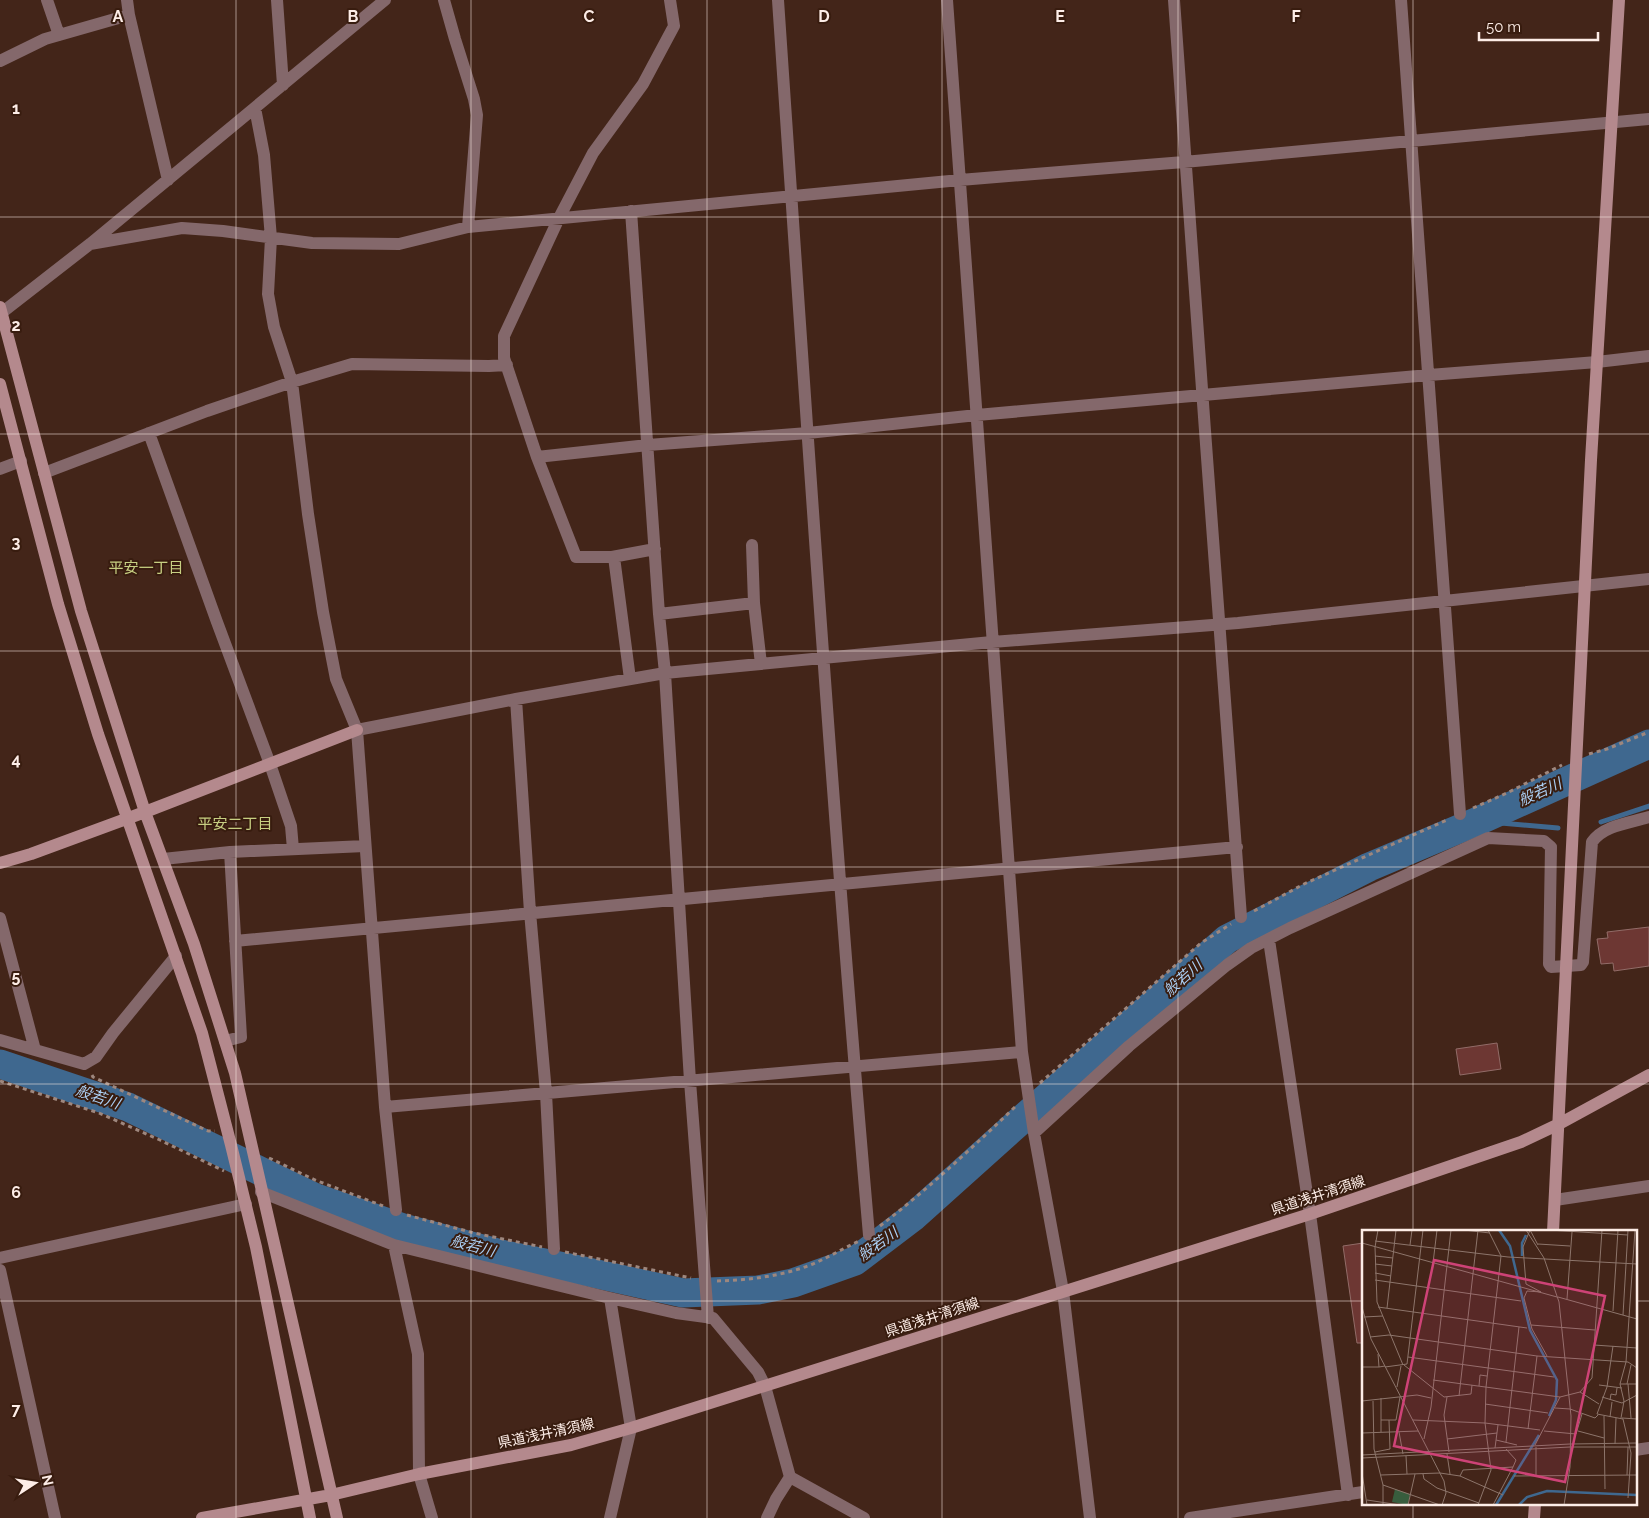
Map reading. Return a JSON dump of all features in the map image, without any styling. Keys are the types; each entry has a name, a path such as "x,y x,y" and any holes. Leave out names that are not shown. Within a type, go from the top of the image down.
{"street":[{"path":"47,0 59,35"},
{"path":"127,0 168,180"},
{"path":"277,0 283,85"},
{"path":"337,1518 234,1073 194,944 145,812 81,611 0,311 90,244 385,0"},
{"path":"444,0 454,39 474,99 477,115 468,227"},
{"path":"655,549 614,557 576,557 537,457 504,358 504,336 559,218 593,153 643,84 674,26 670,0"},
{"path":"778,0 822,659 869,1235"},
{"path":"947,0 1022,1052 1034,1133 1063,1291 1090,1518"},
{"path":"1174,0 1184,162 1242,917"},
{"path":"1401,0 1460,814"},
{"path":"1553,1230 1584,585 1619,0"},
{"path":"0,60 45,39 129,15"},
{"path":"255,108 264,155 271,238 268,294 274,327 292,382 308,514 323,612 336,679 356,730 385,1107 396,1210"},
{"path":"90,244 182,228 312,243 399,244 468,227 960,180 1184,162 1649,119"},
{"path":"631,211 659,614 665,673 690,1081 708,1318"},
{"path":"537,457 648,445 808,433 977,415 1649,356"},
{"path":"44,473 292,382 352,364 507,365"},
{"path":"0,384 61,613 98,734 202,1034 246,1204 310,1518"},
{"path":"149,433 270,764 291,826 292,849"},
{"path":"0,469 21,461"},
{"path":"752,545 754,603 761,664"},
{"path":"614,557 630,679"},
{"path":"0,863 31,854 145,812 356,730 630,679 665,673 992,642 1221,625 1649,579"},
{"path":"659,614 754,603"},
{"path":"516,699 530,912 546,1093 554,1249"},
{"path":"1034,1133 1129,1046 1227,964 1251,948 1290,928 1488,838 1544,841 1551,847 1550,964 1551,967 1581,965 1583,962 1592,842 1596,835 1608,829 1649,817"},
{"path":"163,859 230,852 365,846"},
{"path":"235,941 1237,847"},
{"path":"224,1041 241,1037 230,852"},
{"path":"0,918 35,1050"},
{"path":"1269,940 1310,1214 1348,1495"},
{"path":"0,1040 84,1064 96,1057 113,1033 176,956"},
{"path":"385,1107 1022,1052"},
{"name":"県道浅井清須線","path":"202,1518 306,1500 419,1474 571,1445 631,1428 1310,1214 1521,1142 1559,1124 1649,1075"},
{"path":"1555,1200 1649,1186"},
{"path":"260,1188 394,1245 610,1298 676,1313 713,1318 758,1372 765,1386 790,1477 864,1518"},
{"path":"0,1258 246,1204"},
{"path":"394,1245 418,1354 419,1474 432,1518"},
{"path":"0,1270 55,1518"},
{"path":"610,1298 631,1428 610,1518"},
{"path":"1636,1450 1649,1448"},
{"path":"767,1518 790,1477"},
{"path":"1190,1518 1220,1516 1362,1492"}],"path":[{"path":"84,1064 93,1077 208,1131 228,1131"},
{"path":"0,1081 99,1113 239,1176"}],"building":[{"path":"1649,927 1649,966 1614,971 1613,963 1601,964 1597,939 1608,938 1607,932"},
{"path":"1497,1043 1501,1069 1460,1075 1456,1049"},
{"path":"1362,1243 1362,1343 1357,1343 1343,1246"}],"waterway":[{"name":"般若川","path":"0,1064 128,1107 316,1198 403,1228 505,1255 683,1293 758,1290 793,1283 855,1261 913,1217 1227,939 1369,867 1478,821 1649,744"},
{"path":"1601,822 1649,806"},
{"path":"1478,821 1558,828"}],"district":[{"name":"平安一丁目","path":"146,568"},
{"name":"平安二丁目","path":"235,824"}]}
